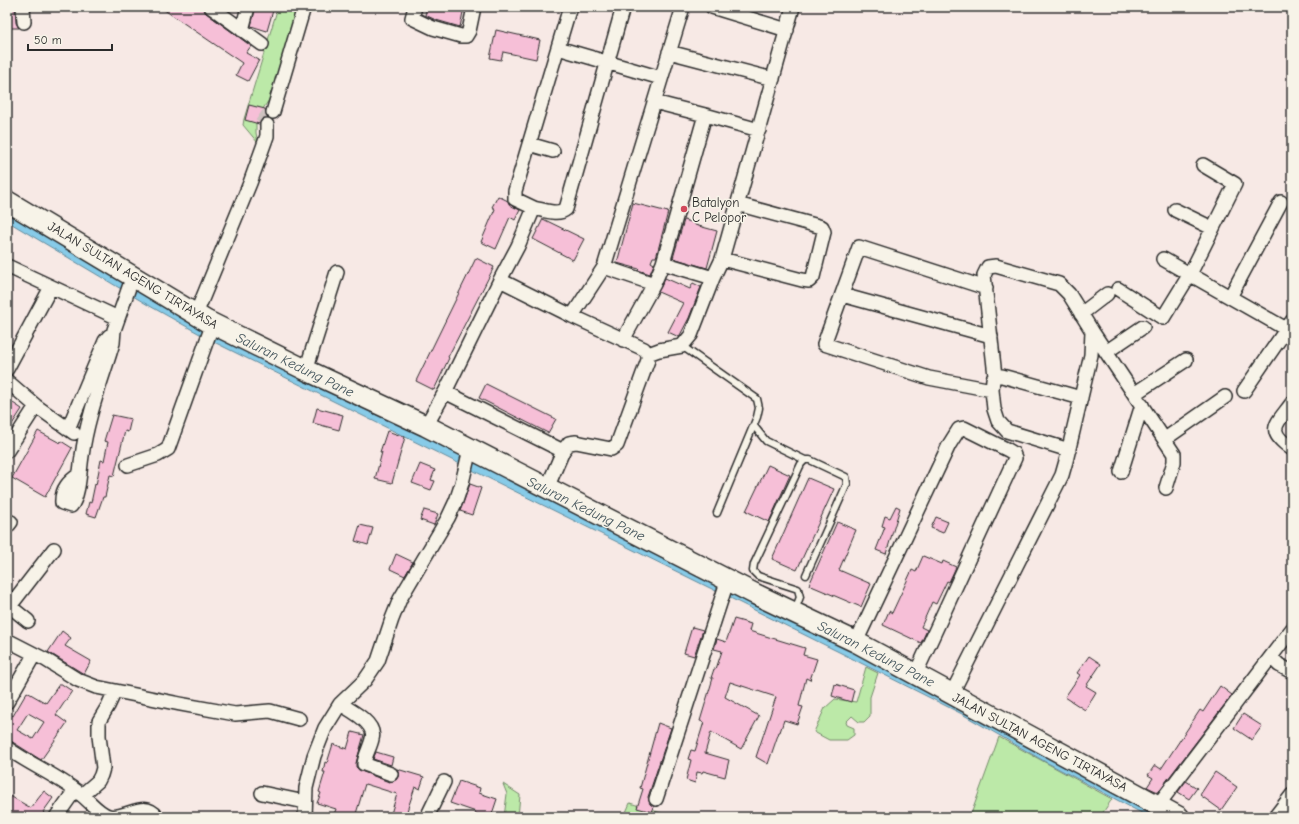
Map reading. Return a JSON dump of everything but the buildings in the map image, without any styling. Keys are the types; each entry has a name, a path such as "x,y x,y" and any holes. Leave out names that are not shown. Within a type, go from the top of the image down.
{"main road":[{"name":"JALAN SULTAN AGENG TIRTAYASA","path":"7,201 132,278 207,327 306,370 426,426 470,452 547,488 728,582 856,642 951,695 1179,817"}],"street":[{"path":"23,7 24,22"},
{"path":"210,7 227,12 242,30 262,44"},
{"path":"242,30 248,7"},
{"path":"272,111 278,98 304,7"},
{"path":"415,7 412,18 418,22 433,28 466,36 469,31 474,7"},
{"path":"570,7 515,191 515,199 534,208 556,212 563,212 566,209 623,7"},
{"path":"572,316 604,267 683,7"},
{"path":"712,7 787,30"},
{"path":"648,354 659,350 682,346 691,335 713,278 722,260 793,7"},
{"path":"558,48 661,78"},
{"path":"669,52 773,79"},
{"path":"654,102 759,130"},
{"path":"623,340 654,284 663,263 705,115"},
{"path":"128,465 158,455 168,449 207,327 250,183 264,144 261,132 264,125"},
{"path":"529,144 553,151"},
{"path":"1081,314 1112,291 1163,318 1190,274 1235,184 1202,166"},
{"path":"1230,298 1281,202"},
{"path":"722,260 802,280 809,281 813,277 824,232 822,228 737,204"},
{"path":"426,426 445,392 518,246 534,208"},
{"path":"1174,210 1212,228"},
{"path":"986,288 859,247 824,344 929,378 992,390"},
{"path":"1163,259 1230,298 1290,324 1244,391"},
{"path":"663,263 713,278"},
{"path":"7,266 51,287 116,324"},
{"path":"1069,450 1007,431 998,421 994,409 992,390 993,379 995,376 984,275 988,267 996,266 1059,284 1069,294 1174,454 1174,462 1166,488"},
{"path":"604,267 654,284"},
{"path":"306,370 337,272"},
{"path":"80,474 84,440 113,343 116,324 132,278"},
{"path":"500,280 572,316 644,349 648,354 648,360 617,444 611,449 606,449 576,442 569,443 563,451 547,488"},
{"path":"7,369 51,287"},
{"path":"842,295 991,336"},
{"path":"68,429 105,341 116,324"},
{"path":"1106,352 1143,327"},
{"path":"951,695 1062,475 1091,355 1092,331"},
{"path":"1134,394 1186,360"},
{"path":"995,376 1008,377 1080,398"},
{"path":"7,381 36,406 84,440"},
{"path":"445,392 563,451"},
{"path":"1165,439 1225,397"},
{"path":"1292,403 1277,424 1275,430 1276,435 1292,449"},
{"path":"1121,472 1142,405"},
{"path":"7,451 36,406"},
{"path":"856,642 949,445 959,429 964,428 1008,450 1013,453 1015,458 915,675"},
{"path":"305,817 306,788 314,756 325,728 340,704 365,680 378,661 400,599 448,518 458,495 470,452"},
{"path":"28,621 8,605 54,549"},
{"path":"656,799 728,582"},
{"path":"1158,805 1292,630"},
{"path":"7,640 46,660 78,680 96,687 235,714 270,711 298,719"},
{"path":"7,702 34,655"},
{"path":"1271,657 1280,665 1292,672"},
{"path":"56,817 78,793 98,781 101,775 103,768 99,736 100,720 115,691"},
{"path":"340,704 360,717 372,730 373,738 364,759 364,764 391,774"},
{"path":"7,748 49,773 109,816 120,816 135,810 146,810 154,813 157,817"},
{"path":"427,817 444,782"},
{"path":"262,793 305,802"},
{"path":"1275,817 1292,795"}],"lane":[{"path":"682,346 757,399 759,408 754,426 717,513"},
{"path":"754,426 766,441 805,460 810,460 846,477 847,484 806,575"},
{"path":"794,612 800,597 798,589 758,576 753,571 758,557 805,460"}],"green space":[{"path":"278,7 298,7 271,97 256,119 258,143 243,125"},
{"path":"866,667 878,673 870,697 870,716 864,722 859,722 852,716 846,722 847,725 854,728 854,735 847,740 829,740 814,732 825,708 835,699 856,702"},
{"path":"999,737 1112,799 1100,817 970,817"},
{"path":"503,784 520,795 518,817 504,817 507,794"},
{"path":"630,803 673,817 624,817"}],"water":[{"path":"7,211 426,436 845,646 1167,817 1149,817 1044,761 962,714 216,343 148,305 7,221"}],"tunnel":[{"path":"261,124 270,111"}],"place":[{"name":"Batalyon C Pelopor","path":"684,209"}],"water label":[{"name":"Saluran Kedung Pane","path":"295,365"},
{"name":"Saluran Kedung Pane","path":"586,509"},
{"name":"Saluran Kedung Pane","path":"876,654"}]}
